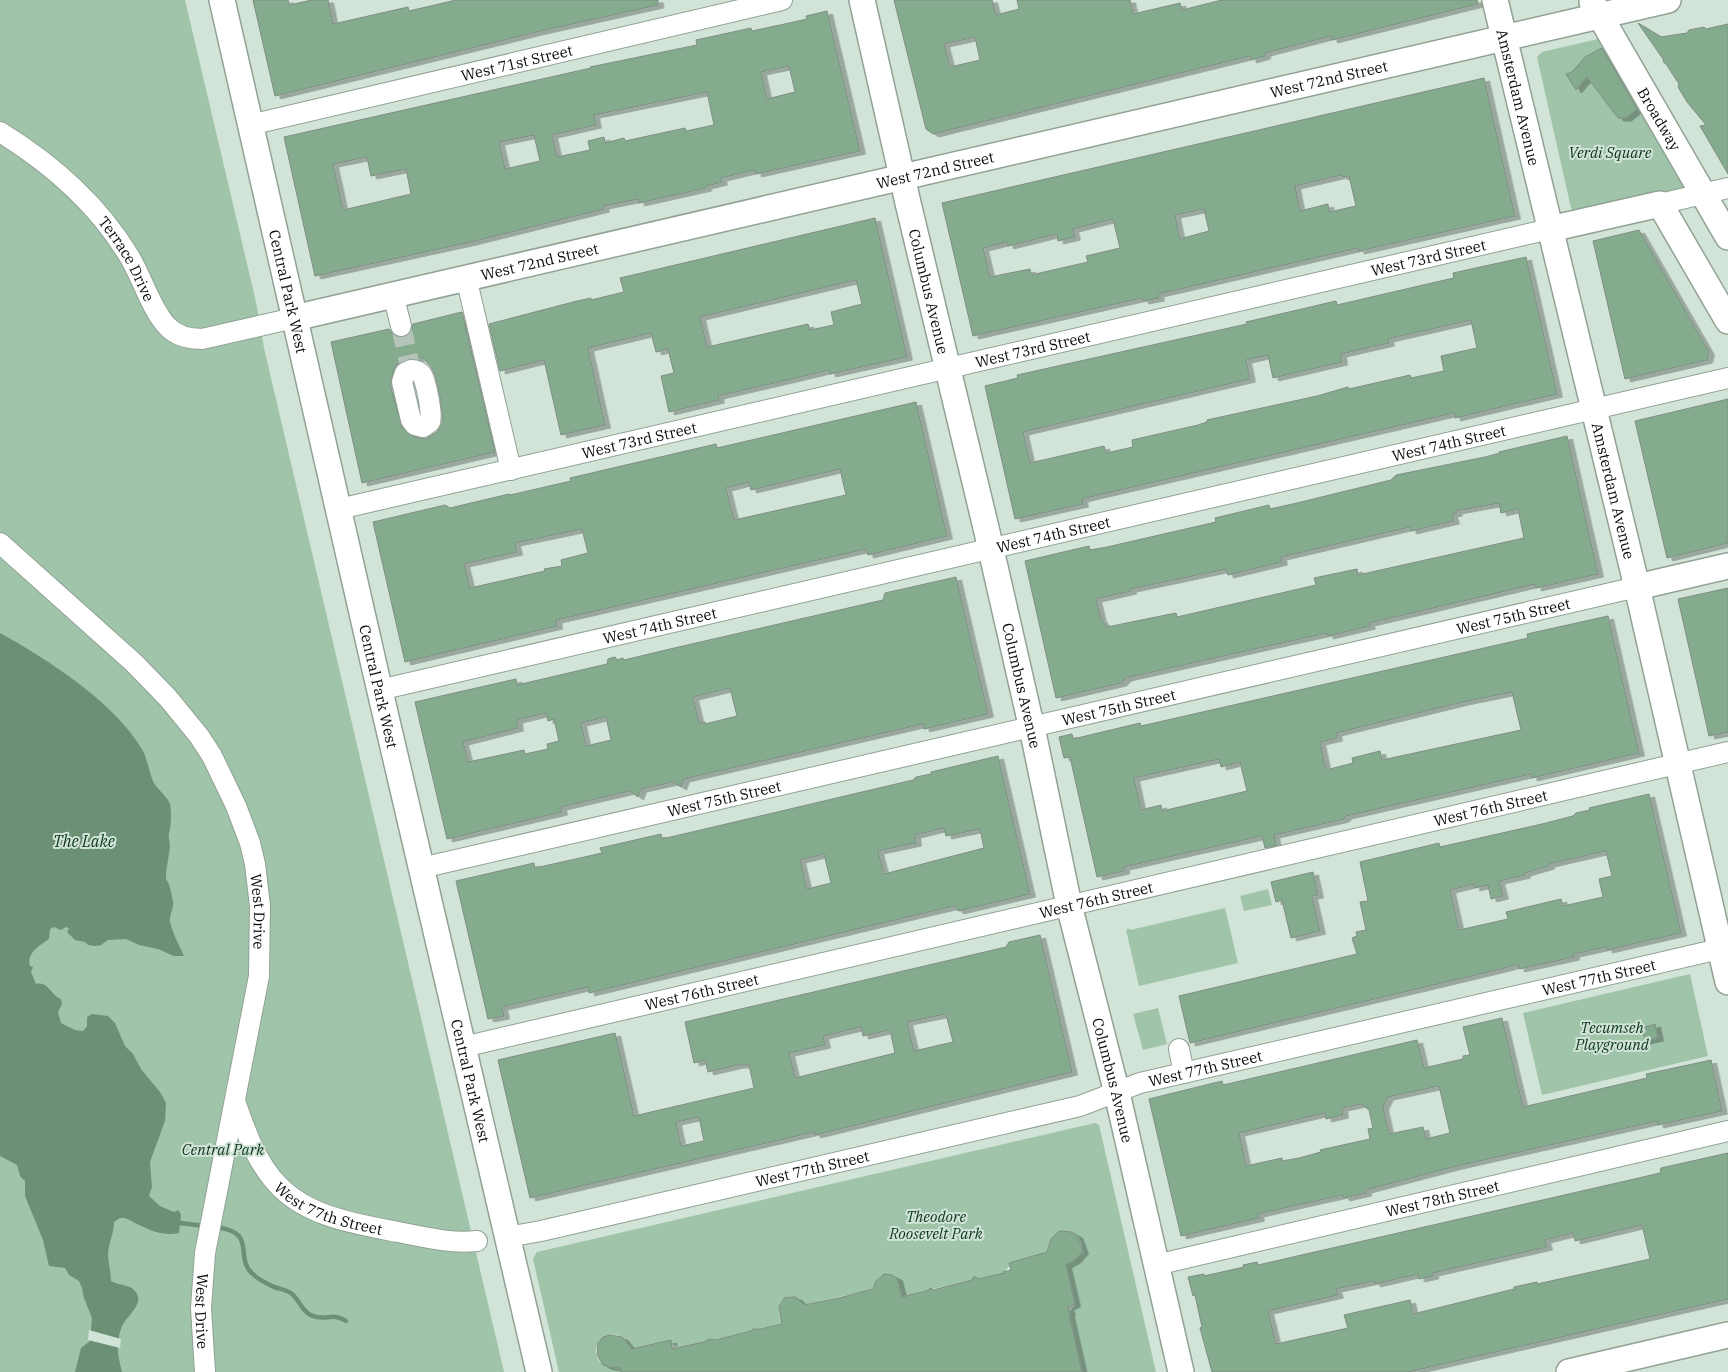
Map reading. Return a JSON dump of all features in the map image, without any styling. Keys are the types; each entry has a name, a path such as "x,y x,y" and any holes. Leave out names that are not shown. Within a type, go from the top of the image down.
{"main road":[{"name":"Central Park West","path":"222,0 379,690 539,1372"},
{"name":"Columbus Avenue","path":"862,0 991,549 1069,905 1117,1093 1180,1372"},
{"name":"Amsterdam Avenue","path":"1495,0 1724,948 1728,982"},
{"name":"West 72nd Street","path":"294,318 1505,37 1595,8 1668,0"},
{"name":"Broadway","path":"1595,8 1728,237"},
{"name":"West 73rd Street","path":"1550,229 1660,204"},
{"path":"1660,204 1728,321"},
{"name":"West 75th Street","path":"1637,587 1728,566"},
{"path":"1569,1372 1728,1336"}],"street":[{"name":"West 71st Street","path":"250,125 782,0"},
{"name":"Terrace Drive","path":"0,132 21,145 84,196 106,222 134,265 158,314 166,325 177,334 191,339 202,339"},
{"name":"Terrace Drive","path":"0,147 53,170"},
{"name":"West 73rd Street","path":"1660,204 1728,188"},
{"name":"West 73rd Street","path":"339,509 1550,229"},
{"path":"466,277 511,470"},
{"path":"393,294 401,326"},
{"name":"West 72nd Street","path":"202,339 294,318"},
{"name":"West 74th Street","path":"379,690 1728,378"},
{"name":"West Drive","path":"0,543 140,669 168,698 212,756 236,806 250,843 255,864 259,899 261,931 259,976 209,1227 202,1279 201,1308 204,1372"},
{"name":"West 75th Street","path":"421,868 1637,587"},
{"name":"West 76th Street","path":"463,1047 1728,752"},
{"name":"West 77th Street","path":"508,1237 534,1233 1080,1106 1140,1083 1724,948"},
{"path":"1179,1049 1184,1073"},
{"name":"West 77th Street","path":"234,1101 250,1142 261,1162 279,1186 307,1207 338,1219 365,1226 468,1242"},
{"name":"West 78th Street","path":"1156,1265 1728,1132"}],"green space":[{"name":"Central Park","path":"0,0 185,0 256,302 264,348 504,1372 0,1372"},
{"name":"Verdi Square","path":"1598,39 1602,40 1686,189 1574,211 1571,208 1537,57 1542,52"},
{"path":"1268,889 1272,905 1244,911 1240,896"},
{"path":"1225,908 1238,963 1139,986 1126,932 1128,928 1130,930"},
{"name":"Tecumseh Playground","path":"1690,974 1708,1056 1542,1095 1523,1013"},
{"path":"1158,1008 1167,1044 1143,1050 1133,1014"},
{"name":"Theodore Roosevelt Park","path":"1095,1123 1099,1125 1156,1372 1082,1372 1069,1314 1075,1304 1065,1264 1078,1257 1082,1244 1079,1238 1067,1231 1060,1232 1054,1236 1050,1242 1049,1252 1009,1263 1010,1265 1004,1273 902,1297 897,1278 889,1275 879,1278 875,1289 803,1305 798,1299 788,1296 782,1300 779,1306 782,1324 712,1340 709,1339 707,1342 680,1348 671,1343 630,1350 625,1340 619,1335 611,1335 599,1342 596,1348 596,1356 606,1366 620,1366 621,1372 559,1372 533,1259 537,1252"}],"water":[{"name":"The Lake","path":"0,633 59,669 116,716 143,751 154,783 170,804 170,846 166,879 173,902 170,922 184,956 174,956 126,939 108,940 101,945 95,946 88,945 85,942 75,940 67,932 69,928 66,927 61,930 54,927 50,929 49,939 34,950 29,961 30,966 33,967 31,972 36,984 44,985 61,999 62,1004 58,1012 61,1023 75,1030 83,1031 87,1026 87,1017 92,1014 108,1016 115,1023 125,1046 133,1054 141,1069 160,1092 166,1103 165,1121 150,1162 152,1187 149,1196 160,1206 174,1212 178,1210 181,1214 179,1233 164,1234 145,1228 125,1218 120,1218 114,1222 108,1253 111,1281 133,1289 138,1299 135,1308 122,1326 119,1335 118,1351 122,1372 75,1372 81,1348 90,1341 92,1318 82,1288 79,1281 69,1275 65,1268 49,1266 43,1240 25,1196 25,1181 20,1176 17,1165 0,1156"}],"pier":[{"path":"89,1330 121,1339 120,1348 88,1340"}],"building":[{"path":"253,0 288,0 289,5 312,0 328,0 333,24 408,7 409,11 456,0 658,0 658,5 541,31 275,96"},
{"path":"894,0 992,0 996,15 1019,9 1017,0 1130,0 1133,14 1180,3 1182,10 1222,0 1477,0 1478,4 1332,40 1331,36 1265,53 1265,56 1251,60 1250,56 933,134 926,129","holes":["975,37 980,60 950,67 944,44"]},
{"path":"827,11 860,151 756,174 755,170 721,178 722,182 706,186 706,188 639,203 638,199 603,206 604,209 471,242 315,276 284,137 590,67 697,45 696,40 751,28 752,31 780,25 807,19 806,16","holes":["789,66 795,92 767,99 761,72","707,92 714,125 686,131 685,128 625,141 624,138 605,143 604,137 588,141 590,150 557,157 552,135 596,125 594,115","534,135 540,161 505,169 499,142","367,157 371,176 406,169 411,194 343,210 333,164"]},
{"path":"1638,23 1661,37 1687,33 1689,30 1704,27 1706,29 1728,24 1728,174 1700,126 1706,125 1687,102 1678,87 1679,84"},
{"path":"1602,48 1637,109 1626,118 1618,118 1587,77 1576,90 1566,74 1572,72 1585,57"},
{"path":"1484,78 1515,216 1359,251 1358,248 1158,294 1159,298 1143,301 1142,298 973,336 942,203","holes":["1342,175 1342,177 1349,176 1356,206 1329,212 1328,204 1300,211 1295,186","1204,209 1209,231 1180,239 1175,215","1113,219 1120,248 1086,256 1088,262 1031,275 1030,269 990,277 983,248 1007,242 1008,246 1057,234 1058,241 1075,237 1073,229"]},
{"path":"875,218 907,357 830,374 829,370 718,396 719,400 669,412 661,376 674,373 668,349 656,352 651,333 588,348 605,425 561,435 544,360 500,371 489,324 577,301 591,298 591,300 624,292 620,278","holes":["856,280 862,304 831,312 834,325 810,330 808,324 707,347 700,317"]},
{"path":"1639,230 1709,352 1707,360 1625,379 1593,241"},
{"path":"1526,257 1557,394 1455,418 1454,413 1094,496 1082,499 1083,504 1015,519 985,386 1018,378 1017,375 1247,324 1246,322 1336,301 1337,305 1454,278 1453,273","holes":["1471,320 1477,348 1441,356 1444,371 1411,378 1410,375 1349,389 1348,387 1317,396 1207,420 1207,422 1198,425 1132,440 1133,447 1106,453 1104,446 1030,463 1023,432 1250,379 1246,360 1268,355 1273,378 1342,362 1341,354 1389,343 1388,339"]},
{"path":"462,312 495,452 362,483 331,342 389,329 393,335 403,338 410,334 413,324","holes":["411,358 423,358 435,375 442,412 442,424 437,432 425,439 412,436 402,427 390,385 395,365"]},
{"path":"1728,399 1728,543 1667,558 1635,421"},
{"path":"916,402 947,536 868,555 866,549 556,620 557,626 405,662 373,522 445,505 450,508 510,495 571,481 570,478 716,444 717,448","holes":["840,469 846,495 734,520 726,488 749,482 751,490","582,529 588,553 561,560 562,566 470,588 464,564 517,552 515,543"]},
{"path":"1567,436 1598,574 1536,588 1535,584 1369,623 1370,626 1328,636 1327,633 1126,678 1121,683 1056,698 1025,561 1089,546 1090,550 1107,547 1216,522 1215,518 1269,505 1270,509 1297,503 1391,480 1396,475 1485,457","holes":["1499,503 1501,513 1518,509 1524,538 1358,575 1357,569 1314,578 1316,585 1177,617 1176,613 1107,627 1101,619 1096,599 1131,591 1131,589 1226,569 1228,575 1282,562 1281,557 1410,527 1411,531 1454,521 1452,514 1457,513 1456,511"]},
{"path":"956,577 988,714 924,729 923,724 684,779 681,787 673,782 641,789 638,797 630,791 561,807 562,812 447,839 415,702 516,679 517,685 607,664 608,659 615,657 617,660 623,658 624,660 883,600 885,593","holes":["730,688 737,716 705,724 705,722 699,723 693,697","546,713 548,721 554,719 559,741 547,744 548,749 525,754 524,750 468,762 463,742 518,728 517,720","606,717 611,740 586,746 581,723"]},
{"path":"1728,588 1728,732 1709,736 1678,599"},
{"path":"1608,616 1639,753 1532,778 1531,774 1346,816 1344,819 1274,835 1276,845 1265,848 1262,836 1124,867 1124,871 1097,877 1070,757 1064,758 1059,737 1072,734 1073,739 1140,723 1141,726 1528,638 1527,634","holes":["1512,692 1521,730 1382,760 1380,751 1352,758 1353,763 1326,770 1320,742 1337,738 1336,733","1219,759 1221,767 1240,762 1247,791 1162,811 1161,805 1141,810 1134,778"]},
{"path":"998,756 1030,894 958,911 954,906 589,993 588,987 502,1007 504,1016 488,1019 456,881 534,863 535,868 602,853 600,848 661,834 662,839 913,780 916,777 931,774 931,772","holes":["944,828 946,836 980,829 984,848 884,874 878,851 916,843 915,835","824,854 831,883 807,889 800,860"]},
{"path":"1649,794 1681,933 1607,950 1606,947 1574,954 1574,957 1519,969 1518,964 1190,1043 1179,996 1357,954 1352,938 1357,936 1356,932 1366,930 1360,902 1368,901 1360,862 1439,843 1440,847 1542,824 1573,816 1576,813 1590,810 1589,808","holes":["1606,851 1612,876 1599,879 1603,897 1563,906 1561,899 1506,912 1508,919 1459,930 1450,890 1474,884 1474,888 1488,885 1491,899 1503,896 1499,881 1525,875 1525,873 1549,866 1549,864"]},
{"path":"1313,872 1318,895 1312,896 1320,931 1291,938 1282,900 1276,902 1271,882"},
{"path":"1040,935 1072,1072 815,1135 814,1132 530,1198 498,1060 615,1033 634,1116 754,1088 749,1065 738,1065 708,1072 705,1060 694,1063 685,1022 1006,947 1009,942","holes":["946,1014 953,1042 914,1051 907,1022","861,1027 863,1036 890,1030 895,1053 795,1078 789,1053 825,1045 823,1036","699,1117 704,1141 681,1146 676,1122"]},
{"path":"1502,1018 1523,1107 1647,1078 1646,1074 1711,1060 1722,1111 1658,1125 1657,1121 1457,1166 1366,1190 1366,1193 1344,1198 1343,1195 1258,1214 1259,1218 1181,1236 1149,1099 1222,1081 1223,1085 1417,1040 1424,1068 1463,1059 1463,1056 1470,1055 1463,1027","holes":["1439,1086 1450,1133 1426,1139 1423,1127 1389,1134 1383,1107 1388,1097","1361,1104 1369,1110 1373,1128 1368,1129 1370,1139 1320,1150 1321,1152 1299,1158 1282,1161 1282,1158 1246,1166 1239,1133 1325,1113 1326,1119 1343,1115 1342,1108"]},
{"path":"1655,1024 1658,1038 1645,1041 1642,1028"},
{"path":"1728,1153 1728,1299 1408,1372 1212,1372 1200,1328 1202,1327 1195,1295 1193,1296 1188,1277 1204,1274 1204,1276 1244,1267 1243,1265 1257,1262 1258,1265 1630,1180 1660,1173 1661,1168","holes":["1642,1225 1650,1259 1537,1284 1537,1282 1514,1287 1514,1289 1413,1314 1410,1300 1344,1315 1348,1328 1276,1344 1268,1311 1338,1295 1336,1289 1374,1281 1375,1284 1418,1274 1419,1279 1433,1276 1433,1273 1547,1247 1545,1240 1573,1233 1575,1241"]},
{"path":"1062,1231 1077,1235 1083,1251 1075,1260 1066,1265 1075,1304 1068,1307 1069,1314 1082,1372 621,1372 620,1368 603,1365 597,1355 598,1343 603,1337 610,1335 622,1337 632,1349 671,1340 672,1349 704,1342 709,1339 715,1340 753,1329 782,1324 779,1306 784,1298 796,1297 804,1305 839,1298 873,1289 876,1281 884,1274 897,1278 902,1297 931,1288 933,1290 972,1280 974,1276 978,1279 1004,1273 1011,1270 1009,1263 1047,1252 1051,1239 1058,1232"}],"waterway":[{"path":"180,1223 205,1226"},
{"path":"215,1227 237,1234 243,1246 248,1268 258,1279 292,1294 304,1310 310,1314 322,1318 337,1317 346,1321"}],"tunnel":[{"path":"401,326 409,362"}]}
